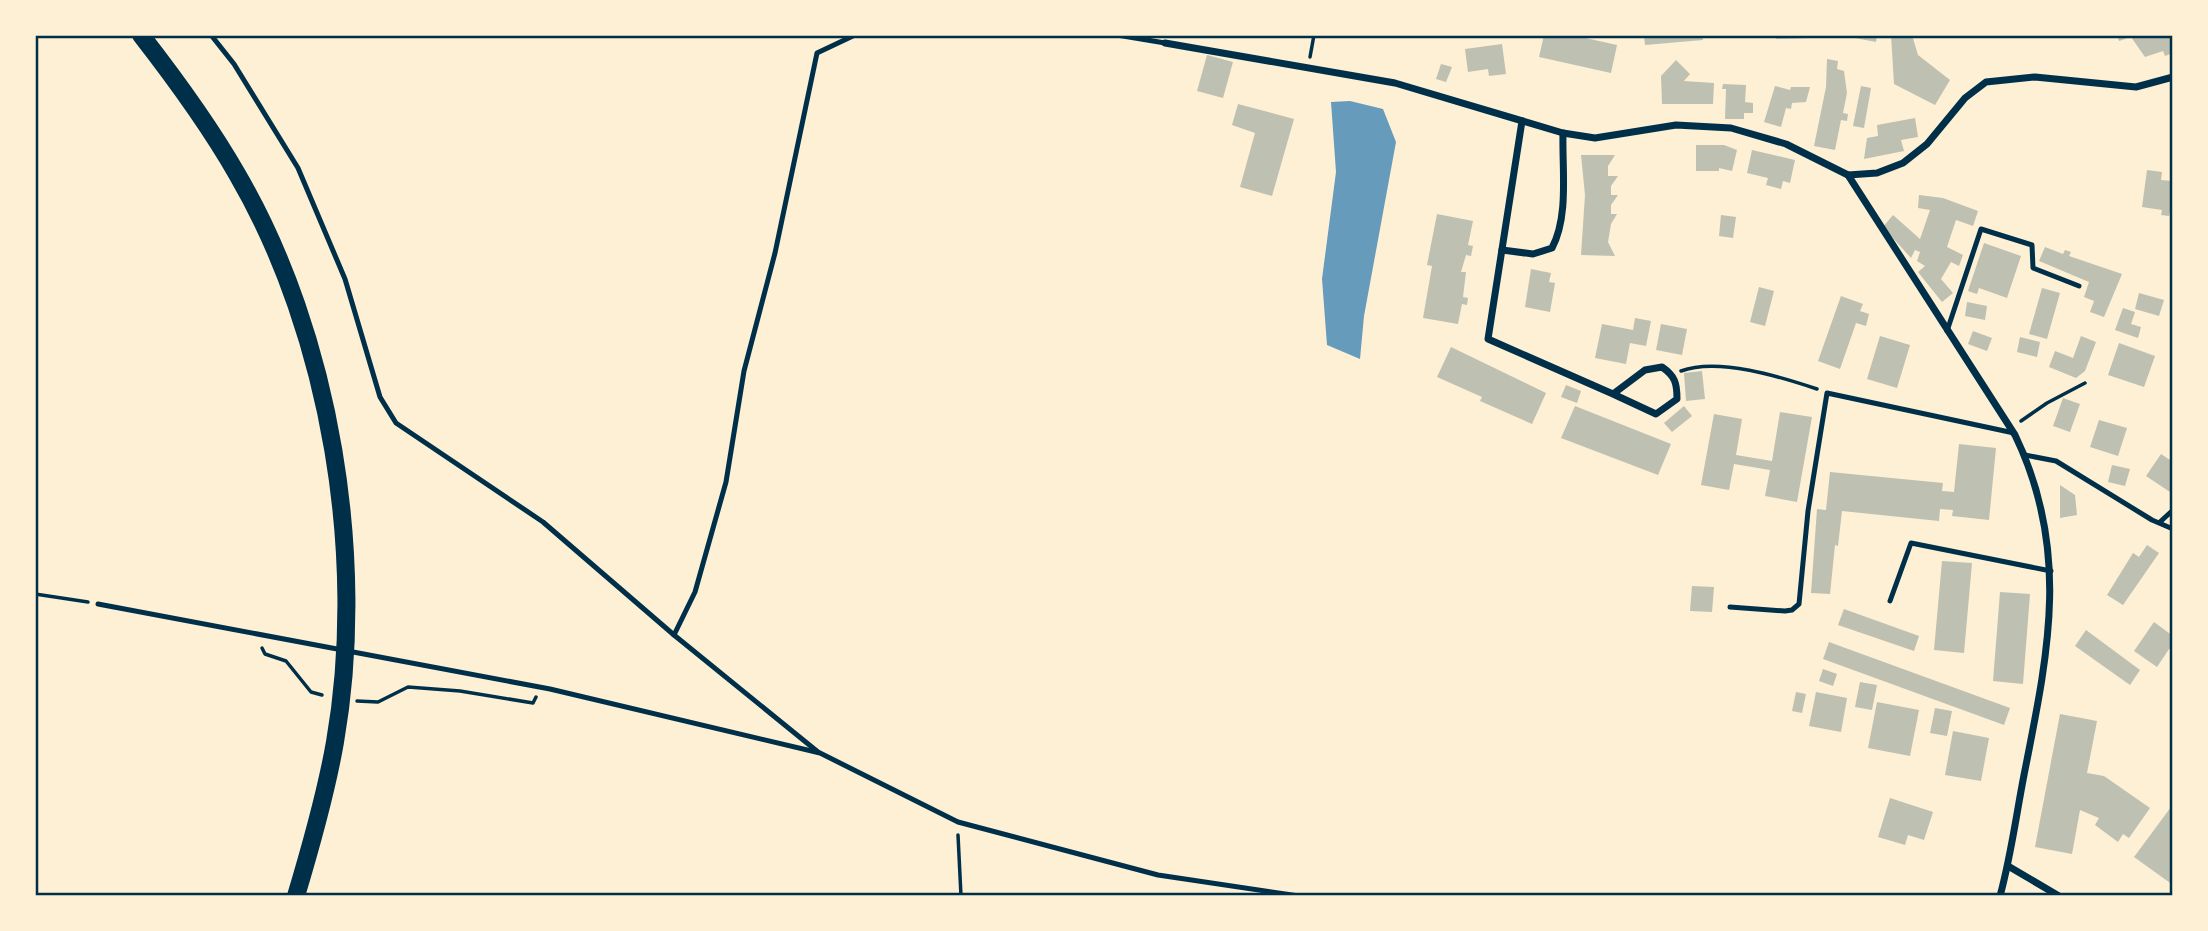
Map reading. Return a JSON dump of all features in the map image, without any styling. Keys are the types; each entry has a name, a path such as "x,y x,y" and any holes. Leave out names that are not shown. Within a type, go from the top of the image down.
{"main road":[{"path":"141,35 186,93 238,176 279,262 311,351 341,499 346,650 341,699 325,788 296,896"}],"street":[{"path":"1165,43 1395,83 1563,133 1595,138 1675,125 1731,128 1786,144 1848,175 1877,173 1903,163 1927,144 1965,98 1986,82 2035,77 2136,88 2173,77"},
{"path":"1522,121 1488,339 1656,414 1676,399 1673,375 1662,368 1645,370 1613,394"},
{"path":"1502,250 1533,254 1552,248 1559,235 1563,133"},
{"path":"1848,175 2014,433 2036,482 2045,517 2051,571 2038,707 2000,896"},
{"path":"2008,866 2059,896"}],"lane":[{"path":"211,35 234,64 298,168 345,279 380,397 396,423 543,522 674,635 820,753 958,822 1158,875 1299,896"},
{"path":"674,635 695,592 726,482 744,370 775,253 817,53 855,35"},
{"path":"1117,35 1165,43"},
{"path":"1947,331 1981,229 2032,245 2033,268 2079,286"},
{"path":"1730,607 1784,611 1792,610 1798,604 1808,511 1827,393 2014,433"},
{"path":"2025,455 2056,461 2152,520 2173,529"},
{"path":"2160,522 2173,510"},
{"path":"1890,601 1911,543 2051,571"},
{"path":"98,604 550,690 820,753"}],"path":[{"path":"1308,69 1314,35"},
{"path":"1673,375 1685,369 1712,367 1773,374 1827,393"},
{"path":"2009,425 2025,420 2047,403 2085,383"},
{"path":"35,594 98,604"},
{"path":"256,633 265,654 286,661 311,692 341,699 378,702 408,687 460,691 533,703"},
{"path":"958,822 961,896"}],"water":[{"path":"1350,101 1383,109 1396,142 1364,316 1360,359 1327,345 1322,279 1336,172 1331,102"}],"building":[{"path":"1544,35 1572,35 1617,45 1611,73 1539,57"},
{"path":"1644,35 1702,35 1703,40 1645,45"},
{"path":"1776,35 1812,35 1812,38 1776,39"},
{"path":"1856,35 1877,35 1876,42 1855,38"},
{"path":"1891,35 1912,35 1918,55 1950,80 1935,105 1894,84"},
{"path":"2117,35 2173,35 2173,53 2165,56 2163,51 2145,57 2131,37 2119,41"},
{"path":"1502,44 1506,74 1489,76 1488,69 1468,72 1465,49"},
{"path":"1207,55 1233,62 1223,98 1197,91"},
{"path":"1827,59 1838,61 1837,69 1844,71 1847,93 1843,113 1848,114 1847,121 1841,120 1835,150 1814,146 1826,87"},
{"path":"1676,60 1690,74 1684,81 1714,83 1713,104 1662,104 1661,76"},
{"path":"1441,64 1452,67 1446,82 1436,79"},
{"path":"1723,84 1746,85 1745,102 1753,103 1753,113 1744,113 1744,119 1725,119 1726,89 1722,89"},
{"path":"1775,86 1790,90 1791,87 1810,87 1806,102 1792,103 1791,109 1786,108 1781,127 1764,122"},
{"path":"1861,86 1871,88 1864,128 1853,126"},
{"path":"1238,104 1294,119 1272,196 1240,187 1255,133 1232,125"},
{"path":"1915,118 1918,137 1901,140 1904,151 1864,159 1867,138 1878,136 1877,125"},
{"path":"1696,145 1724,145 1737,150 1732,171 1719,168 1719,171 1696,171"},
{"path":"1752,150 1795,160 1790,183 1783,181 1781,189 1766,185 1768,178 1747,173"},
{"path":"1581,155 1615,155 1608,166 1608,176 1618,176 1611,186 1611,195 1618,195 1611,205 1611,214 1617,214 1611,224 1608,242 1615,256 1581,255 1585,195"},
{"path":"2147,170 2162,172 2161,180 2173,181 2173,212 2170,212 2169,216 2161,215 2162,210 2142,207"},
{"path":"1919,195 1943,198 1978,211 1973,226 1956,220 1947,247 1963,255 1959,266 1951,262 1941,279 1953,293 1942,302 1918,272 1925,266 1917,261 1920,252 1915,250 1911,258 1883,227 1893,215 1920,239 1930,210 1918,208"},
{"path":"1437,214 1473,221 1468,245 1473,246 1471,256 1466,255 1461,272 1466,272 1463,297 1468,298 1467,305 1462,304 1458,324 1423,318 1432,266 1427,265"},
{"path":"1721,215 1736,217 1733,238 1719,236"},
{"path":"1984,243 2021,256 2007,298 1979,288 1977,294 1968,291"},
{"path":"2045,247 2063,254 2065,250 2071,252 2069,256 2122,274 2104,317 2090,312 2094,301 2084,297 2089,282 2039,261"},
{"path":"1531,269 1551,273 1549,282 1555,283 1550,312 1525,307"},
{"path":"1759,287 1774,291 1765,326 1750,322"},
{"path":"2042,288 2060,293 2047,339 2029,334"},
{"path":"2139,293 2164,300 2159,316 2135,309"},
{"path":"1841,296 1863,304 1860,311 1869,314 1866,326 1856,323 1840,369 1818,361"},
{"path":"1967,302 1987,306 1985,320 1965,316"},
{"path":"2123,308 2135,312 2131,324 2141,327 2138,338 2115,330"},
{"path":"1635,318 1651,321 1646,346 1630,343 1626,364 1595,358 1602,324 1633,330"},
{"path":"1661,324 1687,329 1682,355 1656,350"},
{"path":"1973,331 1992,338 1987,351 1968,344"},
{"path":"1880,336 1910,345 1897,388 1867,379"},
{"path":"2081,336 2096,342 2085,371 2076,378 2049,367 2055,351 2073,358"},
{"path":"2020,337 2040,342 2037,357 2017,352"},
{"path":"2119,343 2155,356 2144,387 2108,375"},
{"path":"1451,347 1546,393 1532,424 1480,401 1482,397 1437,377"},
{"path":"1702,371 1705,399 1686,401 1684,373"},
{"path":"1566,385 1581,391 1577,403 1561,397"},
{"path":"2063,398 2080,404 2070,432 2053,426"},
{"path":"1575,406 1671,444 1658,475 1561,438"},
{"path":"1684,406 1692,416 1672,432 1664,423"},
{"path":"1780,412 1812,417 1797,502 1765,496 1770,470 1734,464 1729,490 1701,485 1714,414 1742,419 1736,455 1772,461"},
{"path":"2099,420 2127,428 2118,456 2090,447"},
{"path":"1959,444 1996,448 1989,520 1952,516 1953,510 1940,509 1939,521 1842,511 1830,594 1811,593 1817,509 1826,510 1830,472 1943,483 1942,491 1954,492"},
{"path":"2161,454 2173,462 2173,494 2146,476"},
{"path":"2112,465 2130,469 2125,486 2108,482"},
{"path":"2060,485 2075,495 2077,515 2060,518"},
{"path":"2147,545 2159,553 2123,605 2107,595 2133,553 2139,557"},
{"path":"1942,561 1972,563 1964,653 1934,650"},
{"path":"1692,586 1714,587 1712,612 1690,611"},
{"path":"2000,592 2030,594 2023,684 1993,681"},
{"path":"1844,609 1919,636 1914,651 1838,625"},
{"path":"2154,622 2173,636 2173,649 2169,649 2157,667 2134,651"},
{"path":"2086,630 2140,670 2130,685 2075,646"},
{"path":"1829,642 2010,708 2004,725 1823,659"},
{"path":"1823,669 1837,674 1833,686 1819,681"},
{"path":"1860,682 1877,685 1872,710 1855,707"},
{"path":"1796,692 1806,694 1802,713 1792,711"},
{"path":"1816,692 1847,698 1841,732 1809,726"},
{"path":"1877,702 1919,710 1910,756 1868,748"},
{"path":"1935,708 1952,711 1947,736 1930,733"},
{"path":"2060,714 2097,721 2087,773 2104,776 2150,808 2129,838 2123,834 2118,842 2095,825 2099,818 2080,810 2072,854 2035,847"},
{"path":"1953,731 1989,738 1981,781 1945,775"},
{"path":"1890,798 1933,812 1924,840 1908,835 1905,845 1878,837"},
{"path":"2171,807 2173,808 2173,885 2134,857"}]}
